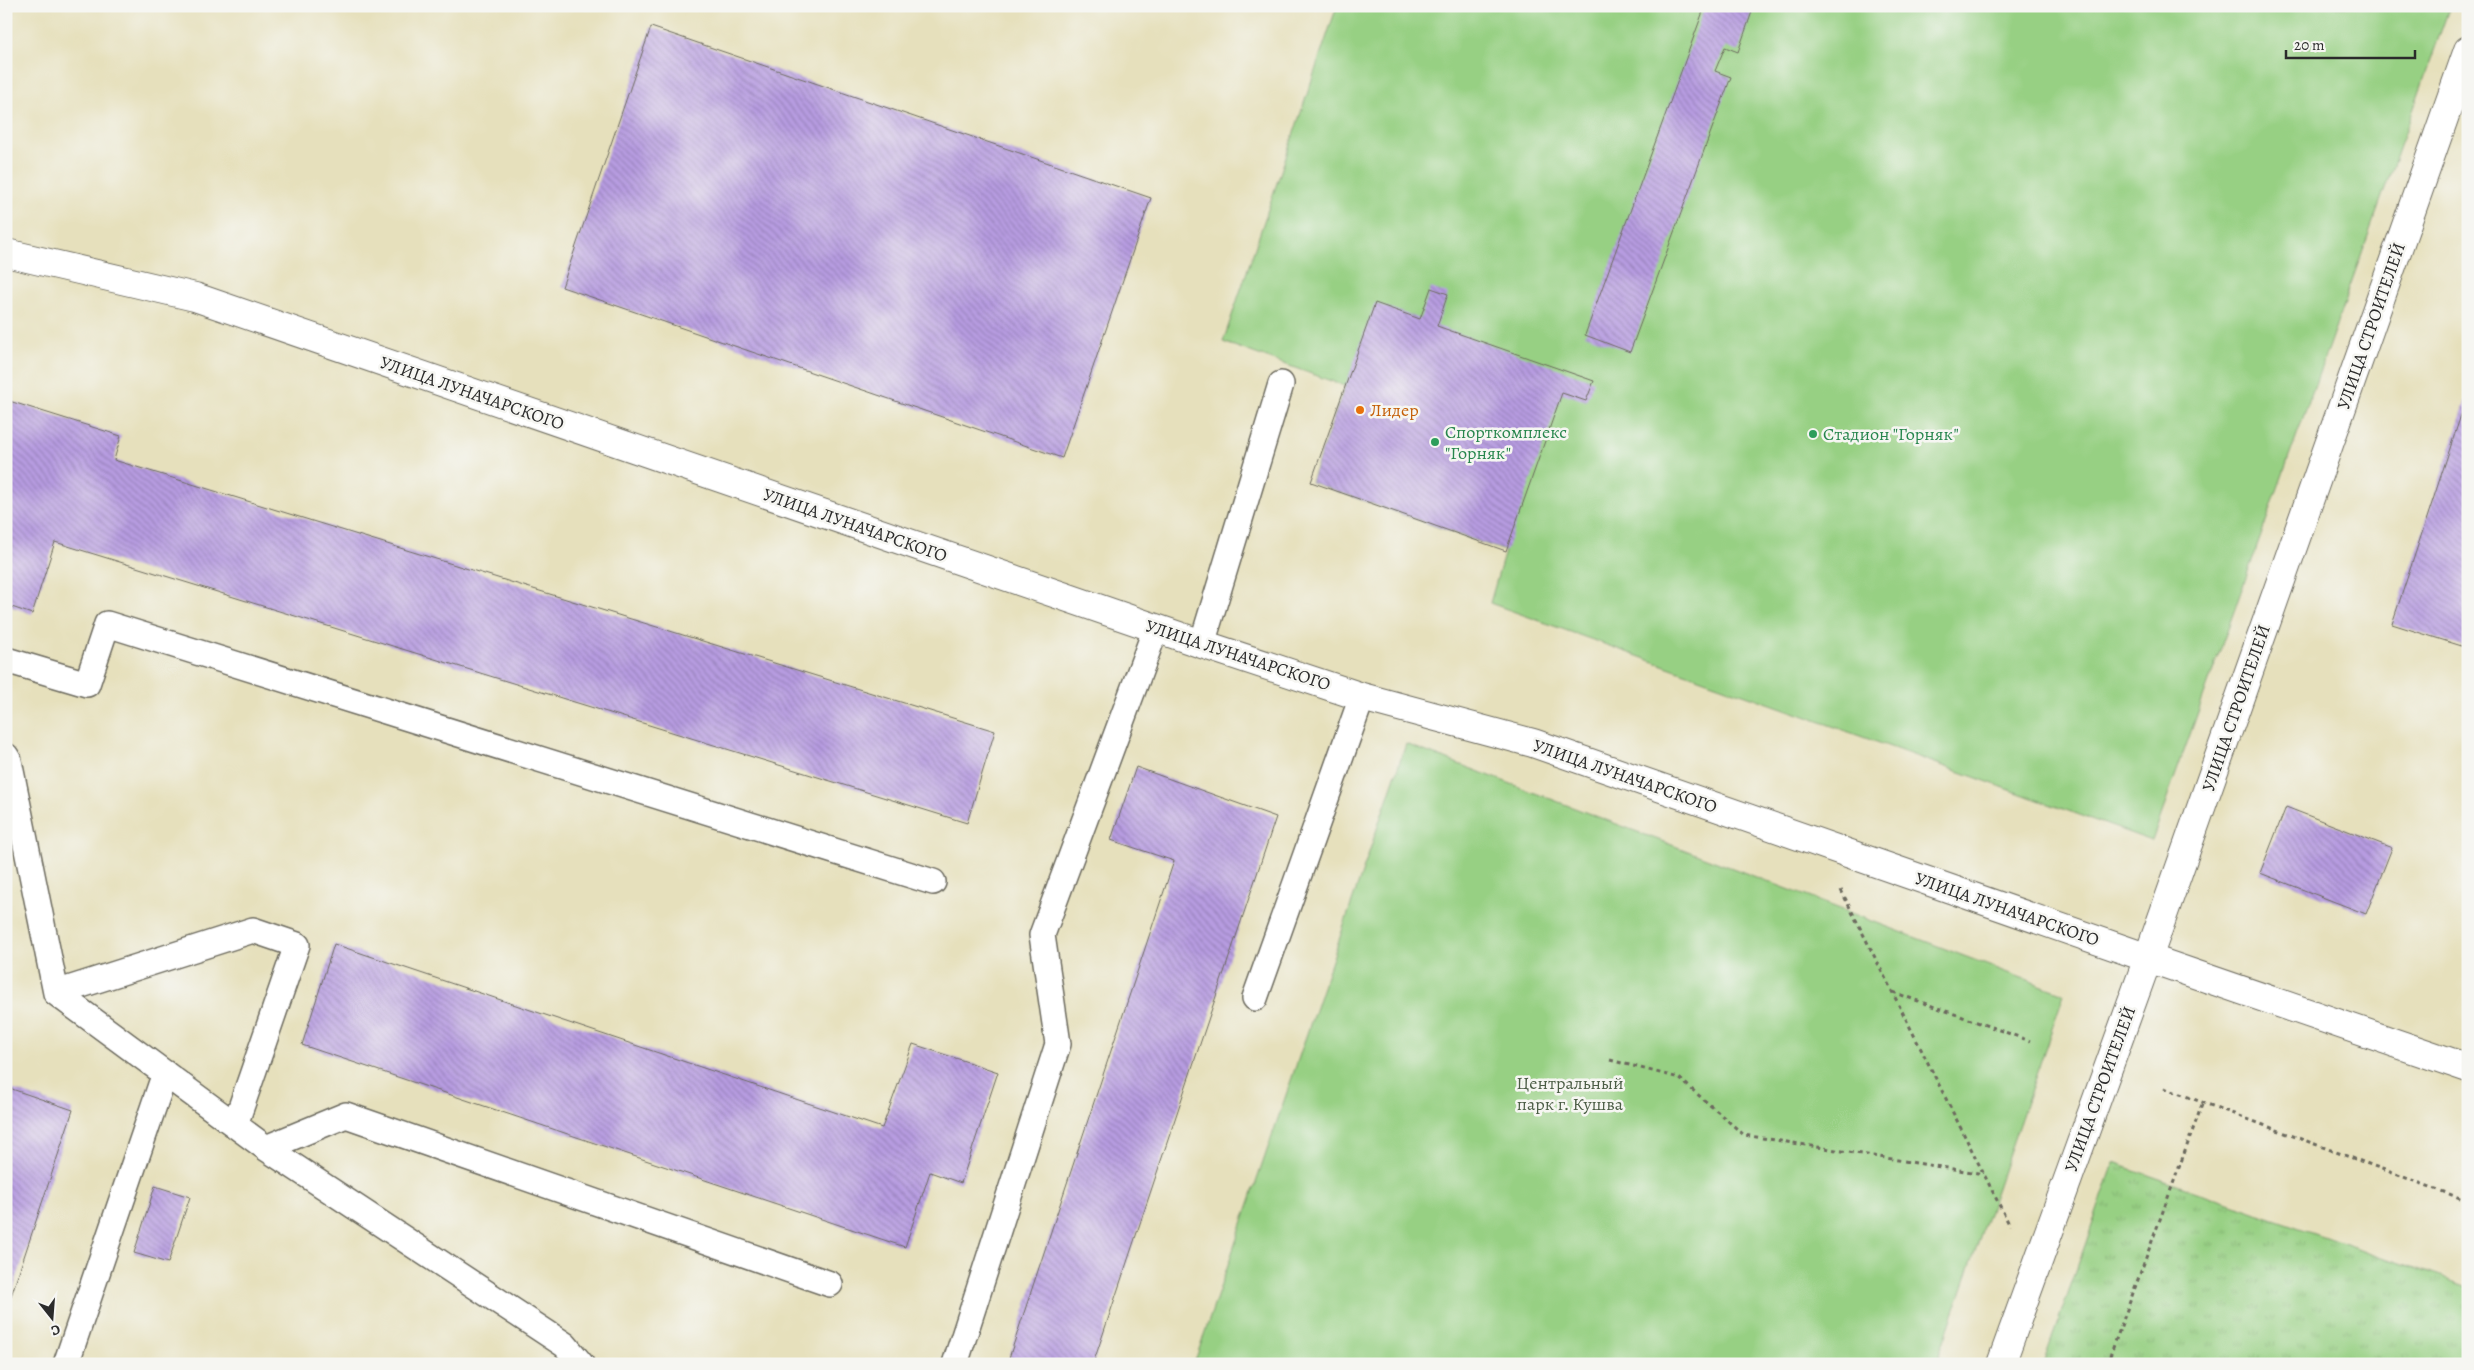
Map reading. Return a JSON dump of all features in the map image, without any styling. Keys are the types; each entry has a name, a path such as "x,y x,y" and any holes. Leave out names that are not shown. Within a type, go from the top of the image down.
{"main road":[{"name":"УЛИЦА СТРОИТЕЛЕЙ","path":"2001,1364 2148,958 2468,50"},
{"name":"УЛИЦА ЛУНАЧАРСКОГО","path":"6,253 195,297 1202,644 1362,697 1533,743 2468,1068"}],"lane":[{"path":"1202,644 1281,384"},
{"path":"6,660 87,684 106,624 933,882"},
{"path":"955,1364 1058,1044 1042,935 1156,628"},
{"path":"1255,998 1362,697"},
{"path":"6,756 10,760 56,993 266,1148 565,1345 581,1364"},
{"path":"56,993 253,930 298,945 235,1125"},
{"path":"66,1364 165,1073"},
{"path":"266,1148 346,1115 830,1284"}],"path":[{"path":"1818,843 2034,1272"},
{"path":"1892,992 2030,1041"},
{"path":"1610,1060 1679,1078 1744,1135 1984,1174"},
{"path":"2164,1088 2468,1201"},
{"path":"2107,1364 2202,1102"}],"green space":[{"name":"Стадион \"Горняк\"","path":"1337,6 2450,6 2152,841 1490,603 1505,551 1311,482 1345,386 1223,342"},
{"name":"Центральный парк г. Кушва","path":"1406,744 2064,994 1936,1364 1194,1364"},
{"path":"2114,1163 2468,1287 2468,1364 2043,1364"}],"building":[{"path":"1705,6 1754,6 1738,52 1725,47 1715,71 1731,77 1630,352 1585,335"},
{"path":"651,27 1151,198 1062,458 562,287"},
{"name":"Спорткомплекс \"Горняк\"","path":"1431,288 1448,294 1437,326 1594,381 1586,401 1562,393 1506,551 1311,482 1375,303 1420,319"},
{"path":"2468,397 2468,648 2392,624"},
{"path":"6,400 121,436 114,460 995,731 967,823 55,542 32,614 6,605"},
{"path":"1136,767 1276,817 1093,1364 1007,1364 1174,861 1111,840"},
{"path":"2286,807 2392,848 2366,914 2260,873"},
{"path":"334,944 882,1128 913,1044 998,1072 961,1183 930,1172 905,1247 302,1045"},
{"path":"6,1087 73,1110 7,1308 6,1308"},
{"path":"155,1186 190,1197 168,1263 134,1253"}],"place":[{"name":"Лидер","path":"1360,410"},
{"name":"Стадион \"Горняк\"","path":"1813,434"},
{"name":"Спорткомплекс \"Горняк\"","path":"1435,442"}]}
